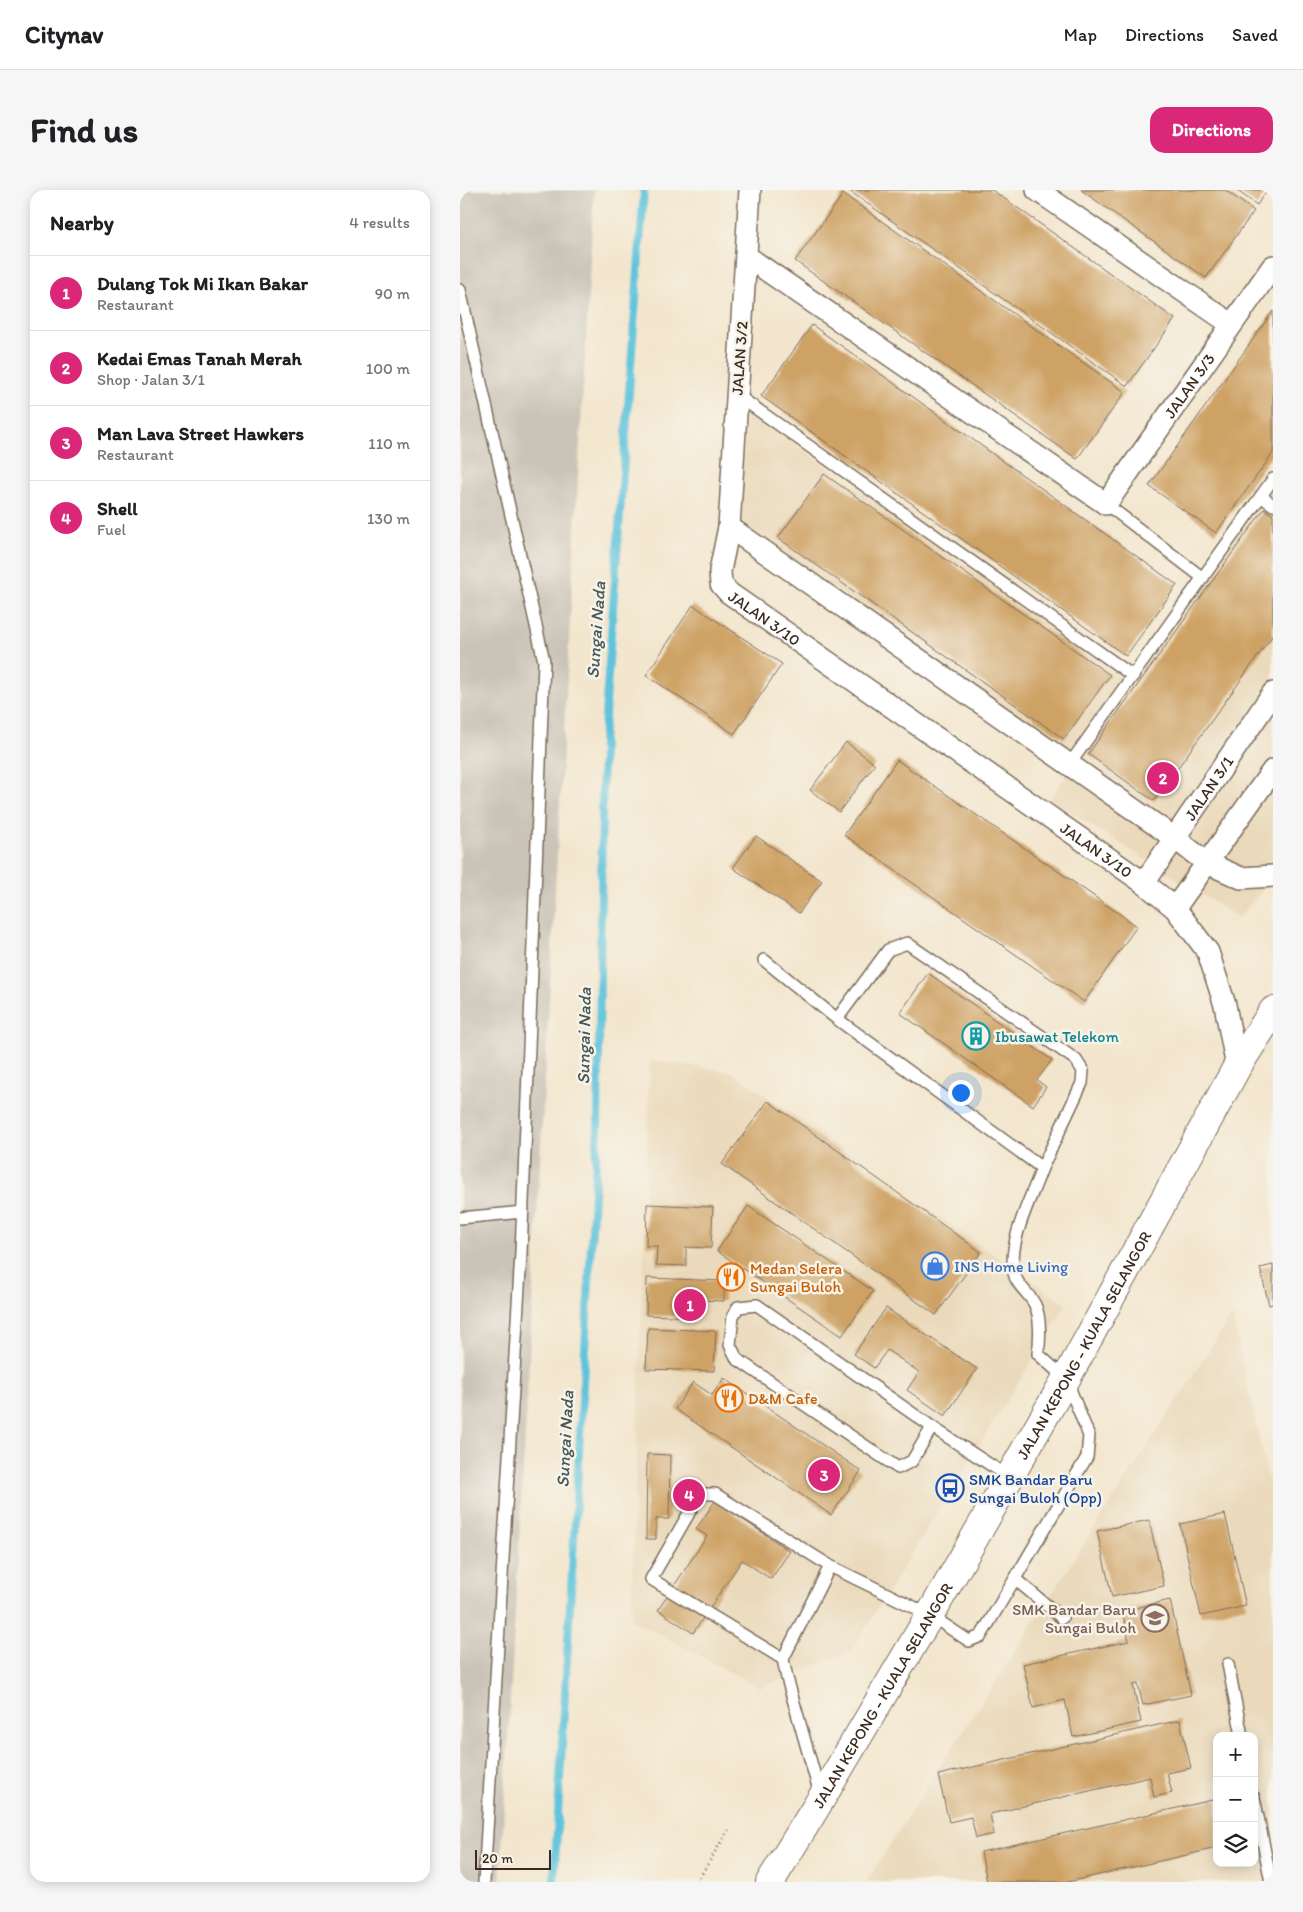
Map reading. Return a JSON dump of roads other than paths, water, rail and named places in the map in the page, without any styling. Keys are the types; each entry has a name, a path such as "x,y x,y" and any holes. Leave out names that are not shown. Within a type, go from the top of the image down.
{"highway":[{"name":"JALAN KEPONG - KUALA SELANGOR","path":"770,1882 930,1615 1066,1379 1237,1067 1273,1011"}],"street":[{"name":"JALAN 3/2","path":"729,527 750,190"},
{"path":"1037,190 1231,324"},
{"path":"746,256 1106,504"},
{"name":"JALAN 3/3","path":"1106,504 1273,266"},
{"path":"729,527 1173,837 1207,863 1241,878 1273,876"},
{"name":"JALAN 3/10","path":"729,527 720,572 721,584 729,593 1144,883 1175,908 1208,952 1224,1005 1237,1067"},
{"name":"JALAN 3/1","path":"1144,883 1173,837 1273,693"},
{"path":"1175,908 1273,770"}],"lane":[{"path":"460,290 544,661 523,1212 484,1882"},
{"path":"737,394 1133,676"},
{"path":"1069,765 1273,479"},
{"path":"1261,496 1273,505"},
{"path":"1106,504 1202,578"},
{"path":"784,1659 651,1579 700,1494 715,1494 830,1566 930,1615 969,1640 981,1636 1087,1457 1089,1436 1066,1379 1038,1354 1040,1339 1036,1306 1014,1276 1013,1258 1016,1238 1042,1168 1082,1084 1083,1071 1076,1060 907,943 888,950 837,1019"},
{"path":"764,960 837,1019 1042,1168"},
{"path":"460,1218 523,1212"},
{"path":"932,1427 912,1461 898,1468 737,1359 730,1345 733,1316 738,1307 757,1305 932,1427 1009,1477"},
{"path":"821,1798 787,1678 784,1659 830,1566"},
{"path":"1015,1579 1062,1618"},
{"path":"1228,1664 1241,1732"},
{"path":"1258,1817 1271,1882"}],"waterway":[{"name":"Sungai Nada","path":"554,1882 598,1126 603,743 644,190"}],"place":[{"name":"Kedai Emas Tanah Merah","path":"1163,778"},
{"name":"Ibusawat Telekom","path":"976,1036"},
{"name":"INS Home Living","path":"935,1266"},
{"name":"Medan Selera Sungai Buloh","path":"731,1277"},
{"name":"Dulang Tok Mi Ikan Bakar","path":"690,1305"},
{"name":"D&M Cafe","path":"729,1398"},
{"name":"Man Lava Street Hawkers","path":"824,1475"},
{"name":"SMK Bandar Baru Sungai Buloh (Opp)","path":"950,1488"},
{"name":"Shell","path":"689,1495"},
{"name":"SMK Bandar Baru Sungai Buloh","path":"1155,1618"}]}
